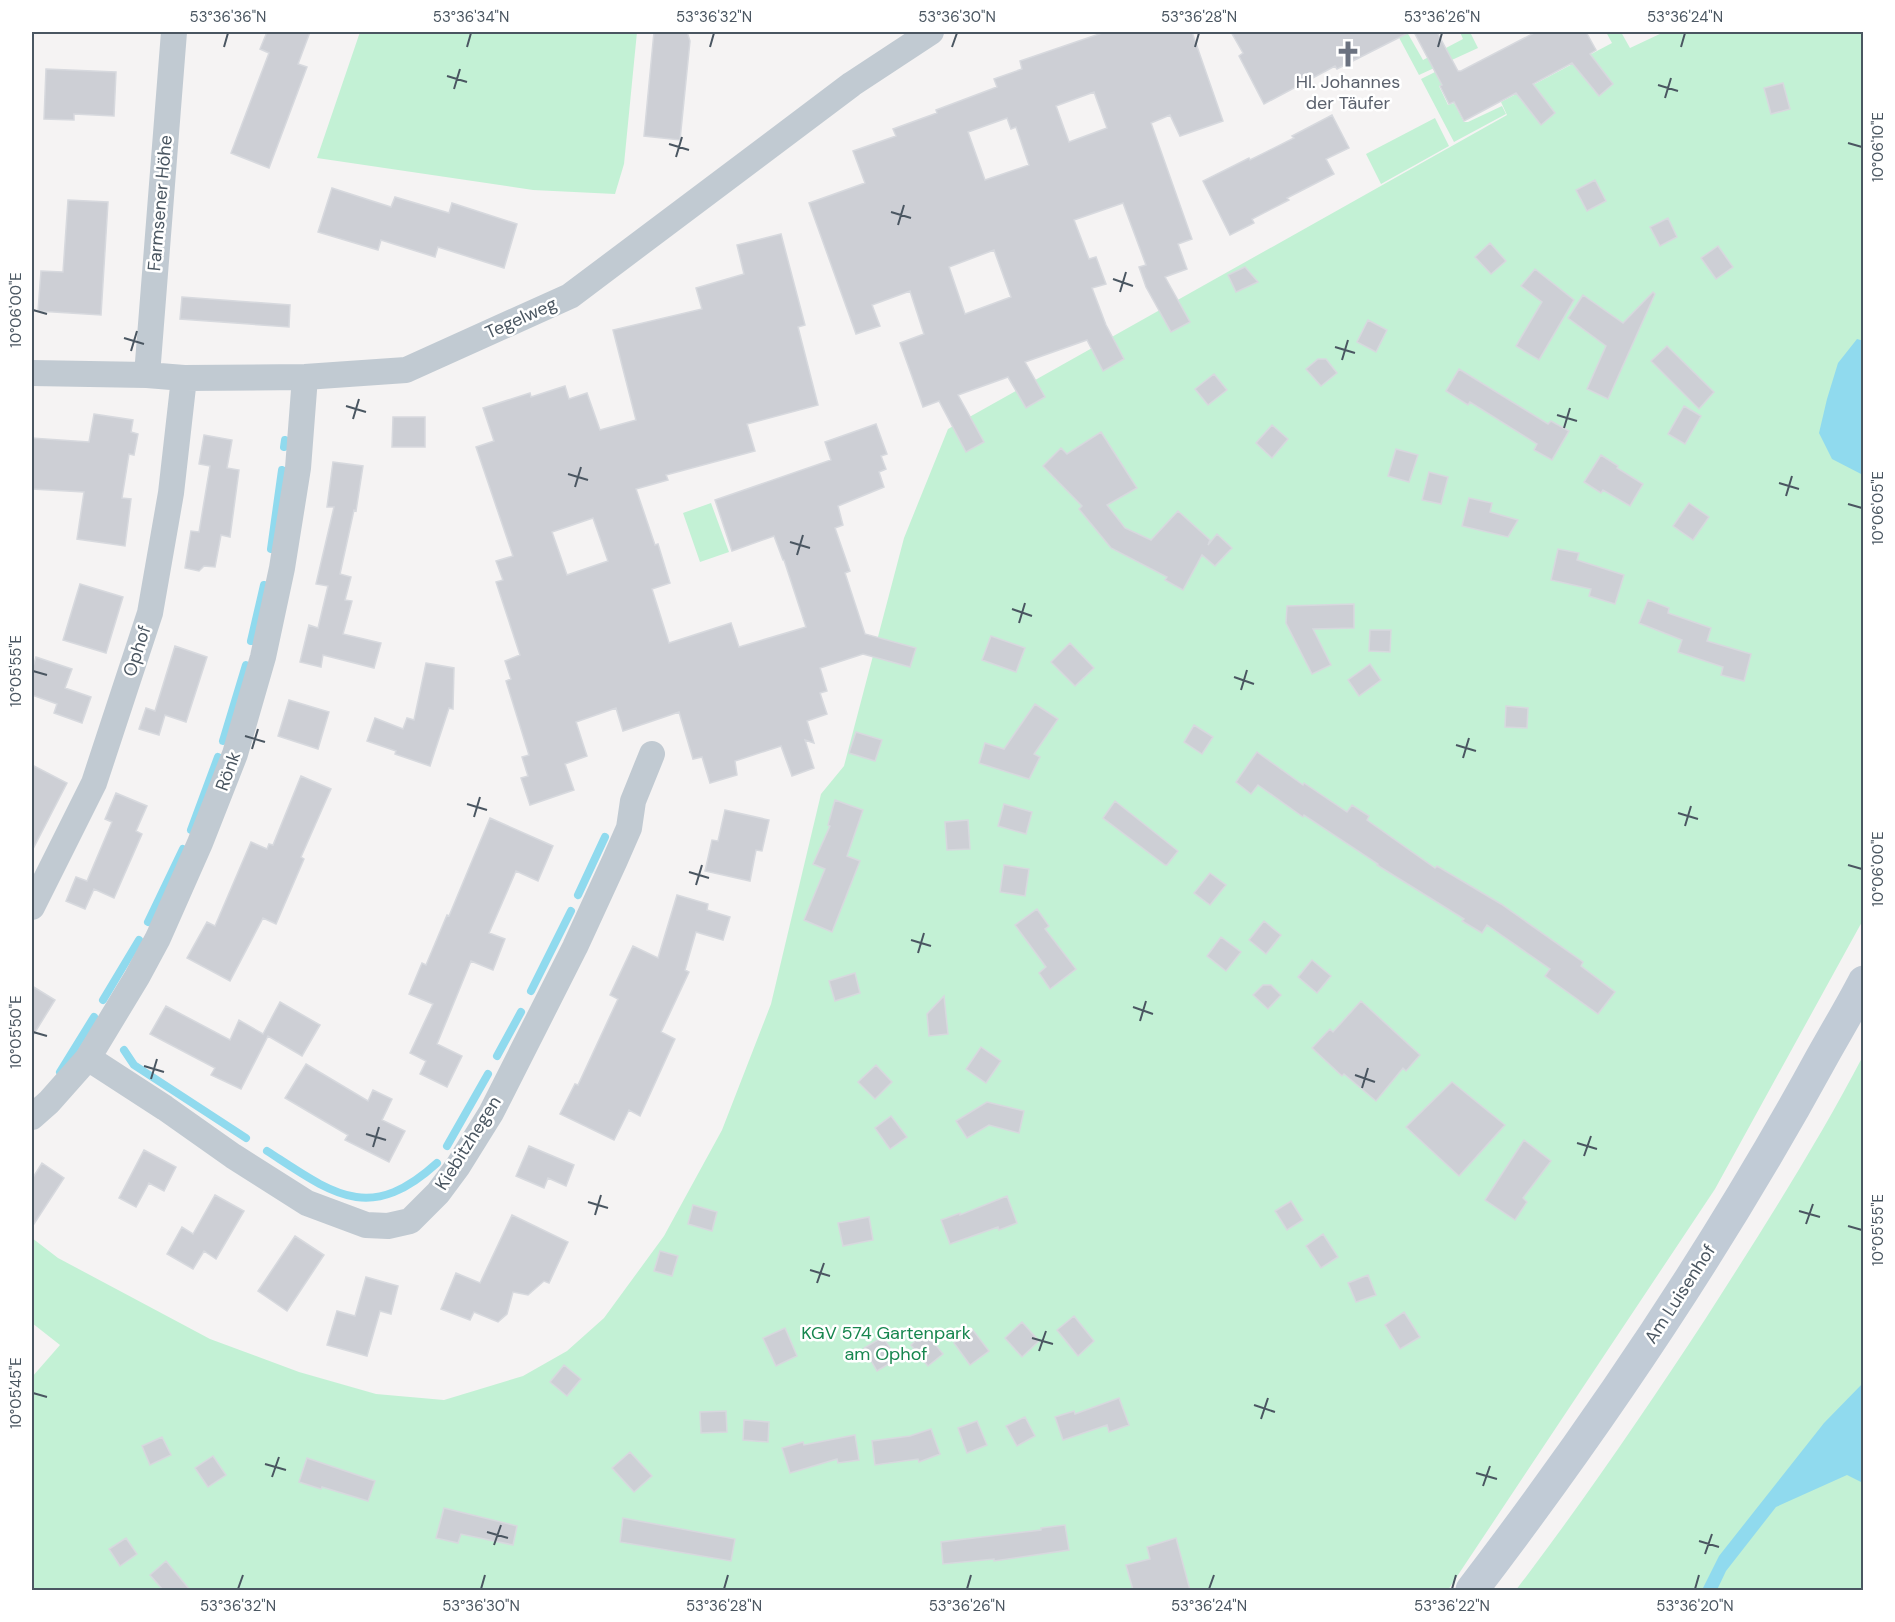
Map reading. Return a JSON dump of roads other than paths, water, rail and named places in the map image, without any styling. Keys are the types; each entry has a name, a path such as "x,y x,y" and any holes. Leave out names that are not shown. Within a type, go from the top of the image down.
{"main road":[{"name":"Am Luisenhof","path":"1472,1590 1578,1447 1700,1264 1788,1120 1863,982"}],"street":[{"name":"Farmsener Höhe","path":"147,375 174,32"},
{"name":"Tegelweg","path":"32,373 184,378 305,377 406,370 570,296 852,84 931,32"},
{"name":"Rönk","path":"32,1117 49,1102 88,1058 113,1019 158,938 200,843 235,754 263,657 282,568 298,468 305,377"},
{"name":"Ophof","path":"32,907 94,783 150,613 171,493 184,378"},
{"name":"Kiebitzhegen","path":"88,1058 307,1203 366,1225 388,1226 410,1221 452,1175 491,1113 575,947 629,828 633,801 651,754"}],"water":[{"path":"1857,339 1864,341 1863,475 1832,459 1819,433 1838,363"},
{"path":"1863,1383 1863,1483 1847,1475 1776,1507 1726,1571 1717,1590 1702,1590 1719,1556 1824,1423"}],"waterway":[{"path":"284,447 285,440"},
{"path":"271,549 282,470"},
{"path":"251,641 264,585"},
{"path":"223,741 246,665"},
{"path":"191,830 218,757"},
{"path":"578,895 605,837"},
{"path":"148,922 183,849"},
{"path":"531,991 571,911"},
{"path":"103,1000 139,940"},
{"path":"497,1056 521,1012"},
{"path":"60,1072 94,1017"},
{"path":"124,1050 134,1065 246,1138"},
{"path":"447,1146 488,1074"},
{"path":"267,1151 331,1190 351,1196 370,1198 391,1193 413,1182 437,1163"}],"place":[{"name":"Hl. Johannes der Täufer","path":"1348,54"}],"park label":[{"name":"KGV 574 Gartenpark am Ophof","path":"886,1343"}]}
